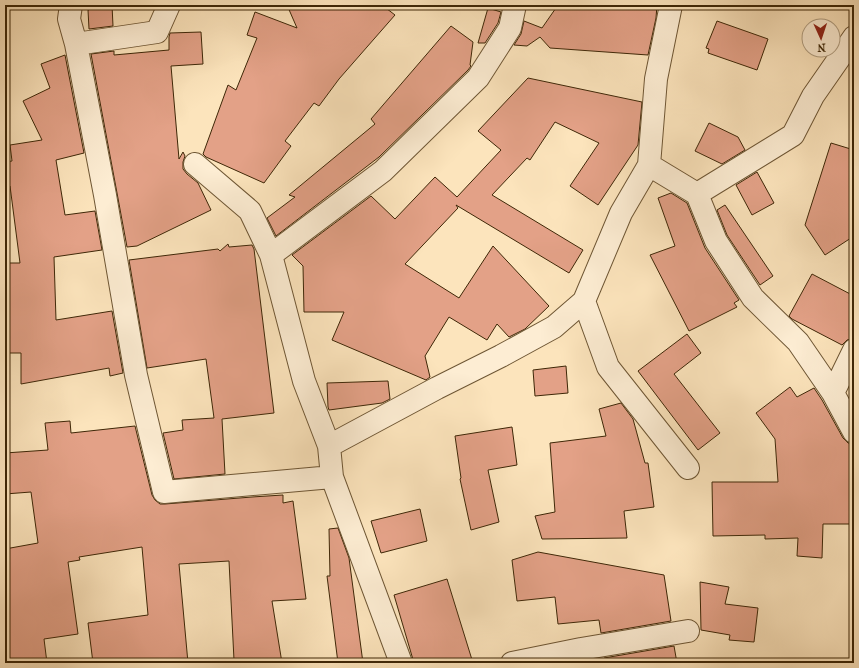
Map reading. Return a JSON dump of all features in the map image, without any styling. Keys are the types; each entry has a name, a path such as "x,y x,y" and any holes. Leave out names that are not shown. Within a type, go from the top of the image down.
{"street":[{"path":"71,5 69,19 76,44 105,195 136,375 164,492 332,477"},
{"path":"76,44 156,32 168,5"},
{"path":"271,255 383,172 478,78 510,28 515,5"},
{"path":"329,446 436,388 501,356 554,327 584,301 621,213 649,165 656,79 670,5"},
{"path":"697,194 793,135 813,96 854,38"},
{"path":"195,164 250,211 271,255 304,381 329,446 332,477 401,663"},
{"path":"649,165 697,194 716,241 753,298 798,342 852,424"},
{"path":"584,301 608,367 688,468"},
{"path":"833,393 854,350"},
{"path":"512,663 581,649 688,631"}],"building":[{"path":"89,5 112,5 113,26 89,29"},
{"path":"287,5 382,5 395,15 339,79 319,106 314,103 285,141 291,146 264,183 206,157 203,154 228,85 236,90 257,38 247,35 255,12 297,28"},
{"path":"558,5 657,5 656,18 648,55 550,48 540,37 527,46 514,45 521,34 524,21 542,28"},
{"path":"488,8 501,12 498,23 485,43 478,43"},
{"path":"717,21 768,39 757,70 708,53 709,49 706,48"},
{"path":"451,26 473,42 471,66 468,70 379,157 276,236 267,218 295,197 289,195 375,124 371,119"},
{"path":"201,32 203,64 171,66 179,159 183,152 185,156 183,169 198,183 211,210 137,246 127,247 91,54 114,51 114,55 169,50 170,33"},
{"path":"65,55 84,153 56,160 65,215 95,211 102,250 54,257 56,320 112,311 123,373 110,376 109,368 21,384 21,353 5,353 5,263 20,263 10,186 5,186 5,162 12,161 10,145 42,140 23,101 50,88 41,64"},
{"path":"528,78 642,102 638,145 598,205 570,186 599,143 555,122 530,160 527,158 492,195 583,250 569,273 456,205 458,208 405,264 459,298 493,246 549,306 525,329 509,337 497,324 487,340 449,317 425,356 430,377 426,380 332,340 344,312 304,312 303,266 292,255 371,196 395,219 435,177 457,197 501,150 478,131"},
{"path":"709,123 738,137 745,150 722,164 695,151"},
{"path":"831,143 854,150 854,236 825,255 805,225"},
{"path":"757,172 774,203 752,215 736,185"},
{"path":"671,193 687,203 705,248 739,300 734,303 737,307 689,331 650,255 675,246 658,198"},
{"path":"725,205 773,276 760,285 727,235 717,210"},
{"path":"228,244 229,247 252,245 254,249 274,413 222,419 225,474 174,479 163,433 183,430 182,420 214,418 206,359 147,368 129,260 218,249 220,251"},
{"path":"812,274 854,296 854,338 847,340 842,345 789,316"},
{"path":"687,334 701,353 674,374 720,433 698,450 638,371"},
{"path":"566,366 568,393 535,396 533,370"},
{"path":"388,381 390,399 382,403 329,410 327,383"},
{"path":"790,387 797,397 814,388 843,438 848,443 854,444 854,524 823,524 822,558 797,556 798,538 765,539 765,535 713,536 712,482 778,482 775,439 756,413"},
{"path":"621,403 633,419 645,463 648,463 654,507 624,511 627,538 542,539 535,516 555,512 550,443 606,436 599,409"},
{"path":"70,421 71,433 135,426 152,495 160,504 283,495 283,503 293,501 306,599 272,601 282,663 254,663 253,659 234,660 229,561 179,564 188,663 93,663 88,623 148,615 142,547 79,557 80,560 68,562 78,634 44,639 47,663 7,663 5,647 5,549 38,543 31,492 5,494 5,453 48,450 45,423"},
{"path":"512,427 517,465 488,470 499,522 471,530 460,479 455,436"},
{"path":"420,509 427,541 381,553 371,521"},
{"path":"338,528 349,558 363,663 338,663 327,576 330,576 329,529"},
{"path":"538,552 664,575 671,621 601,633 599,620 558,624 555,597 517,601 512,560"},
{"path":"447,579 473,663 414,663 394,595"},
{"path":"700,582 729,587 725,604 758,608 754,642 729,640 730,635 701,630"},
{"path":"674,646 677,663 605,663 604,658"}]}
